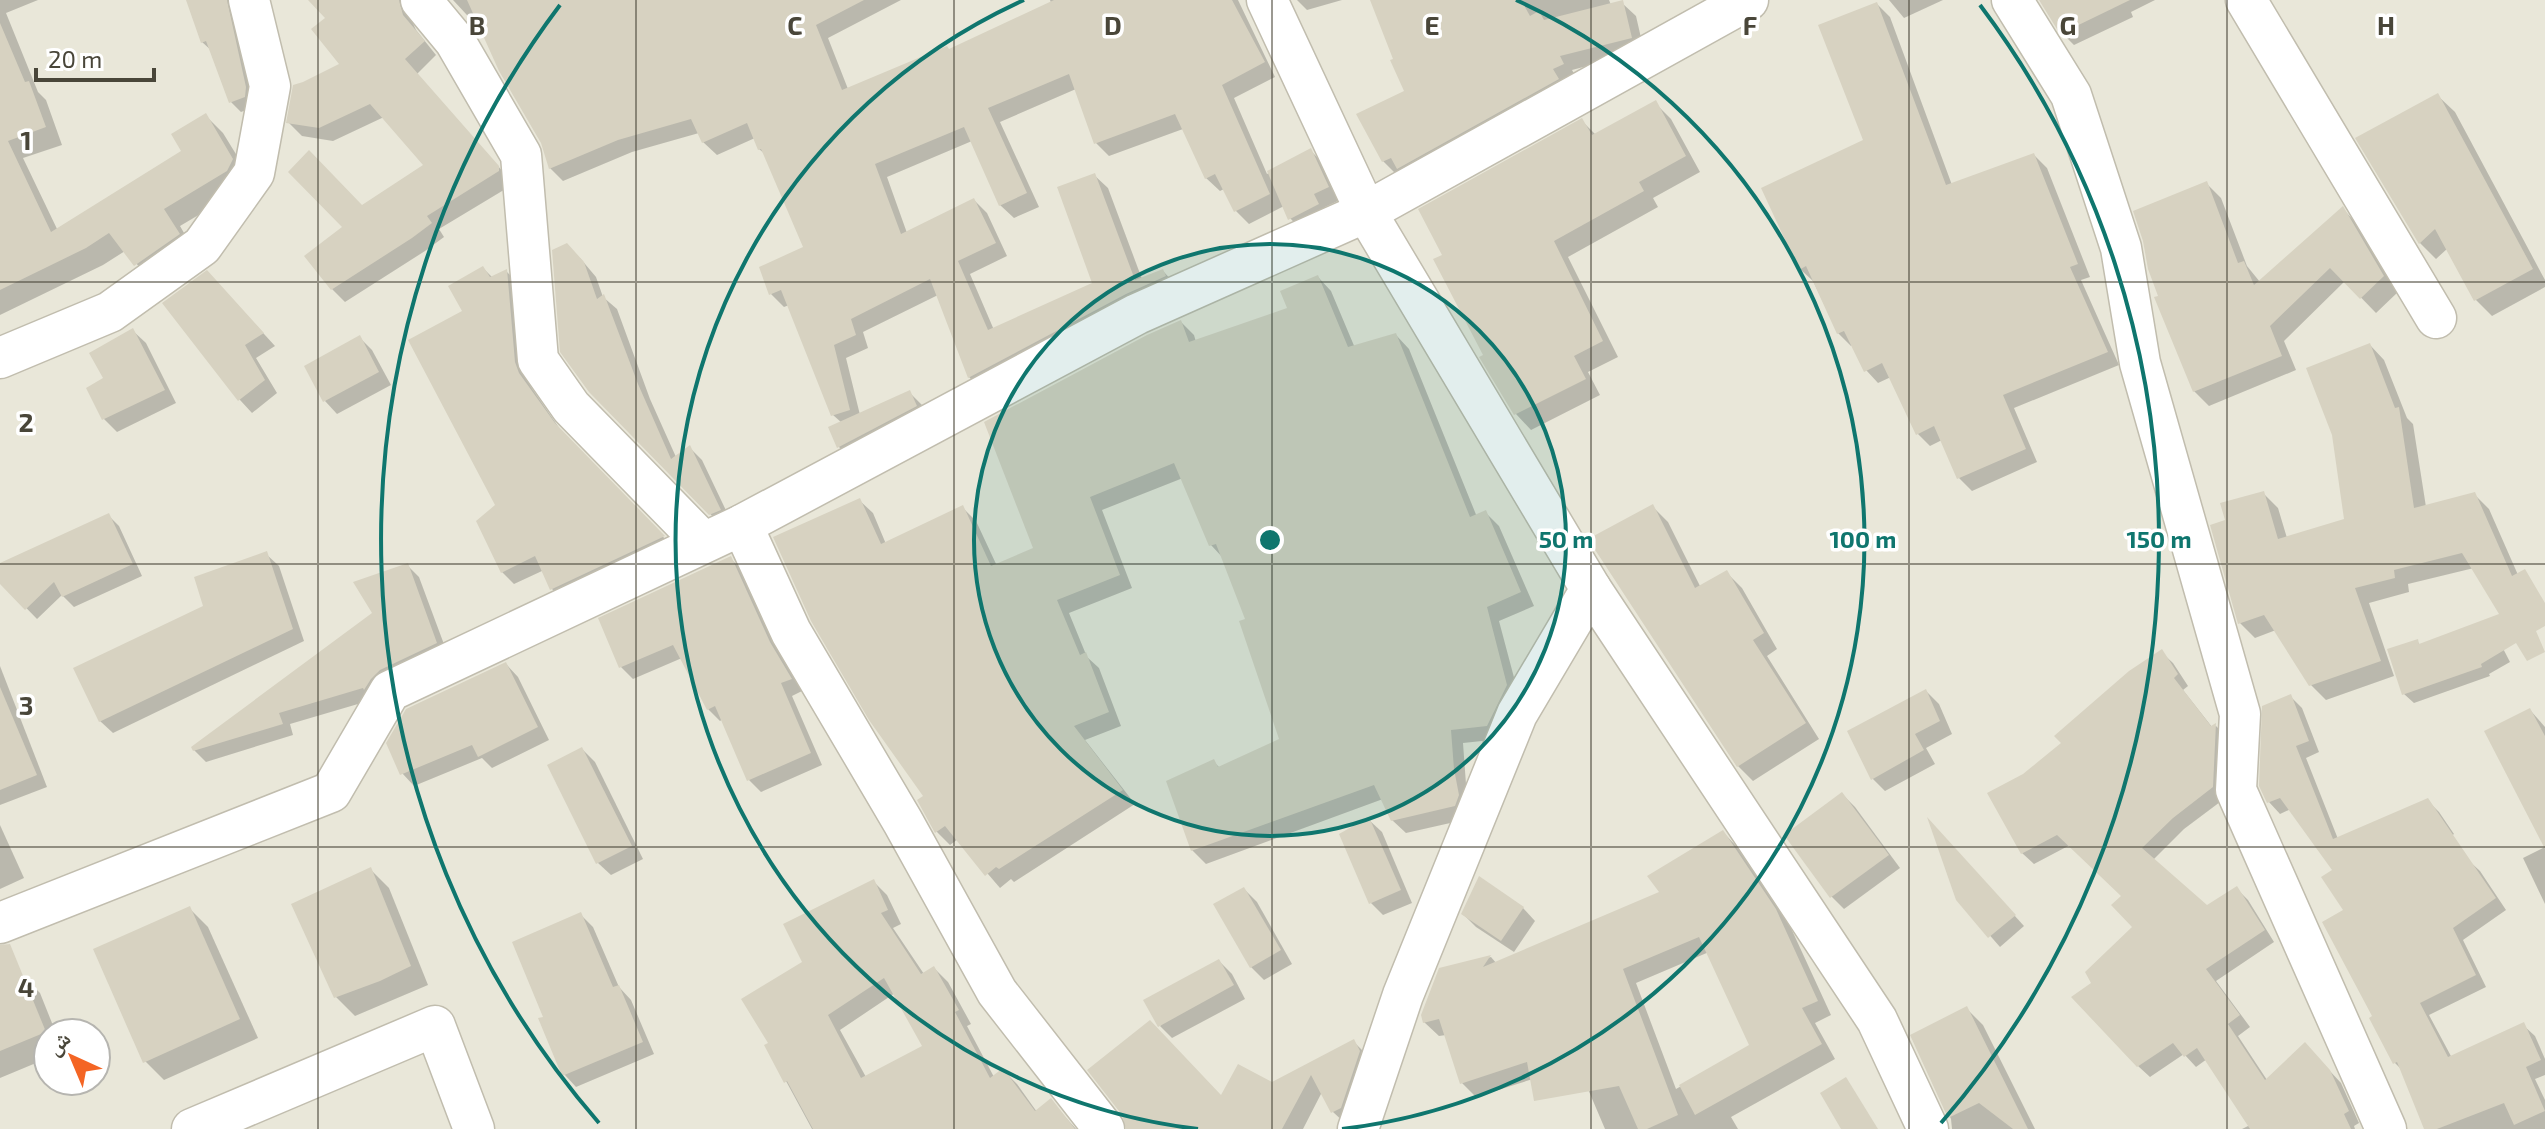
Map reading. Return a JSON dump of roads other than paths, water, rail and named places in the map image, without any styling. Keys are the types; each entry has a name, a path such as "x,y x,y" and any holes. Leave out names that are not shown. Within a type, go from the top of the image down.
{"street":[{"path":"0,358 110,312 202,246 254,173 270,86 249,0"},
{"path":"421,0 455,41 521,155 538,360 571,407 703,542"},
{"path":"1267,0 1366,212 1591,589 1877,1020 1928,1129"},
{"path":"0,923 331,792 390,691 742,525 1137,314 1366,212 1748,0"},
{"path":"2012,0 2071,95 2121,248 2140,363 2240,714 2236,790 2386,1129"},
{"path":"2246,0 2436,318"},
{"path":"742,525 791,632 903,822 997,992 1104,1129"},
{"path":"1358,1129 1403,995 1517,714 1591,589"},
{"path":"192,1129 435,1026 474,1129"}]}
